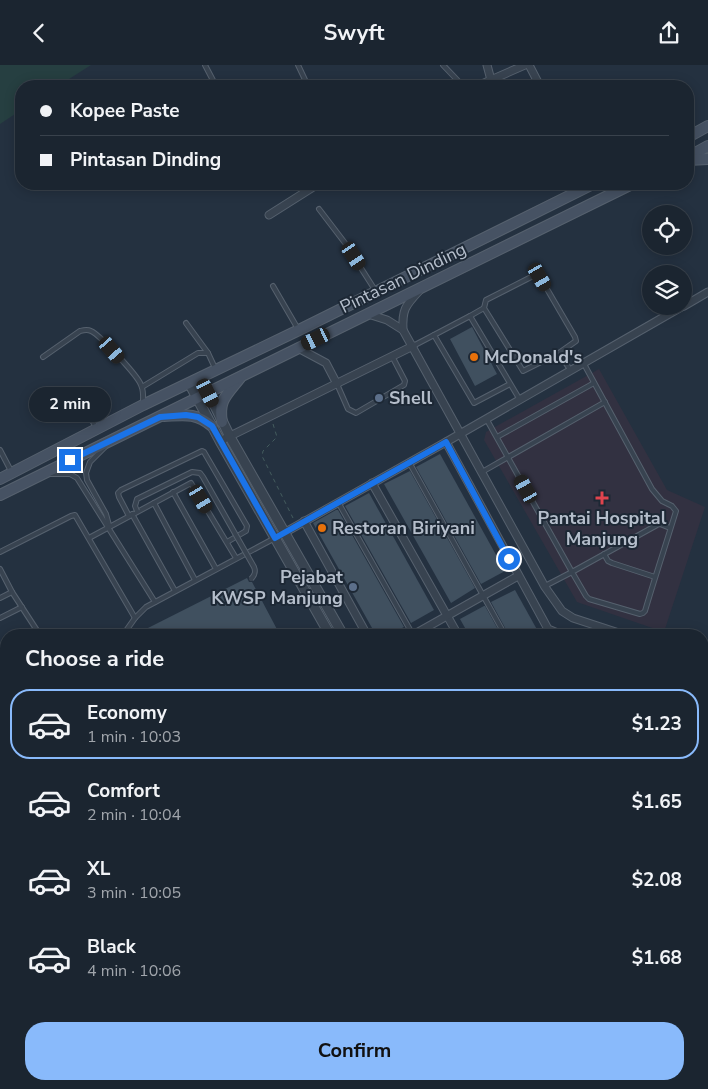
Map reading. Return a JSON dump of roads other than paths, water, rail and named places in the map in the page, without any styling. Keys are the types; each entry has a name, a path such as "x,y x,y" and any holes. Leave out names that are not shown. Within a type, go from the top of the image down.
{"main road":[{"path":"694,134 708,127"},
{"path":"694,154 708,146"},
{"path":"694,158 708,159"},
{"name":"Pintasan Dinding","path":"0,479 143,405 376,292 572,190"},
{"name":"Pintasan Dinding","path":"0,495 620,190"},
{"path":"160,417 186,415 217,424 221,403 242,376"}],"street":[{"path":"487,65 491,80"},
{"path":"493,80 525,65"},
{"path":"529,65 537,80"},
{"path":"269,215 309,190"},
{"path":"403,330 403,312 407,303 424,286"},
{"path":"692,301 708,292"},
{"path":"368,314 388,320 403,330 545,587 562,611 573,618 607,629"},
{"path":"275,538 520,401 668,315"},
{"path":"220,441 412,346"},
{"path":"298,348 326,363 336,384"},
{"path":"201,377 208,393 220,441 327,629"},
{"path":"189,383 197,398 217,424 230,437 340,629"},
{"path":"446,442 548,629"},
{"path":"372,483 455,629"},
{"path":"304,521 364,629"},
{"path":"424,629 518,576"}],"lane":[{"path":"206,65 213,80"},
{"path":"298,65 305,80"},
{"path":"443,65 457,80"},
{"path":"319,209 345,243 376,292"},
{"path":"412,346 484,308 486,300 538,275 576,337 576,341 559,353 524,371 484,308"},
{"path":"273,286 299,330"},
{"path":"470,316 520,401"},
{"path":"186,323 208,353 216,370"},
{"path":"44,357 80,331 84,329 90,331 112,350 138,380 142,387 143,405"},
{"path":"434,335 474,403 510,384"},
{"path":"142,387 198,353 208,353"},
{"path":"559,353 571,371"},
{"path":"336,384 348,409 356,413 404,385 405,381 392,356"},
{"path":"486,420 586,596 589,599 640,614 643,613 676,511 672,506 662,501 652,489 584,364"},
{"path":"496,437 594,383"},
{"path":"73,390 98,429"},
{"path":"482,472 604,402"},
{"path":"109,527 106,514 87,480 86,473 90,462 113,439"},
{"path":"0,450 12,473"},
{"path":"175,591 118,497 118,493 121,490 202,451 247,526 246,531 227,542"},
{"path":"409,462 502,629"},
{"path":"137,511 134,502 137,499 192,472 200,473 256,571 251,579"},
{"path":"41,474 70,474 75,476 155,602"},
{"path":"89,538 188,484 193,485 236,558"},
{"path":"174,492 216,569"},
{"path":"338,502 410,629"},
{"path":"154,503 195,580"},
{"path":"0,552 75,515 135,618"},
{"path":"545,587 656,525 660,524 670,529"},
{"path":"127,629 146,607 275,538"},
{"path":"604,554 608,561 612,563 655,577"},
{"path":"0,569 12,592 36,629"},
{"path":"0,598 12,592"},
{"path":"0,618 22,607"}],"place":[{"name":"McDonald's","path":"474,357"},
{"name":"Shell","path":"379,398"},
{"name":"Pantai Hospital Manjung","path":"602,498"},
{"name":"Restoran Biriyani","path":"322,528"},
{"name":"Pejabat KWSP Manjung","path":"353,587"}]}
